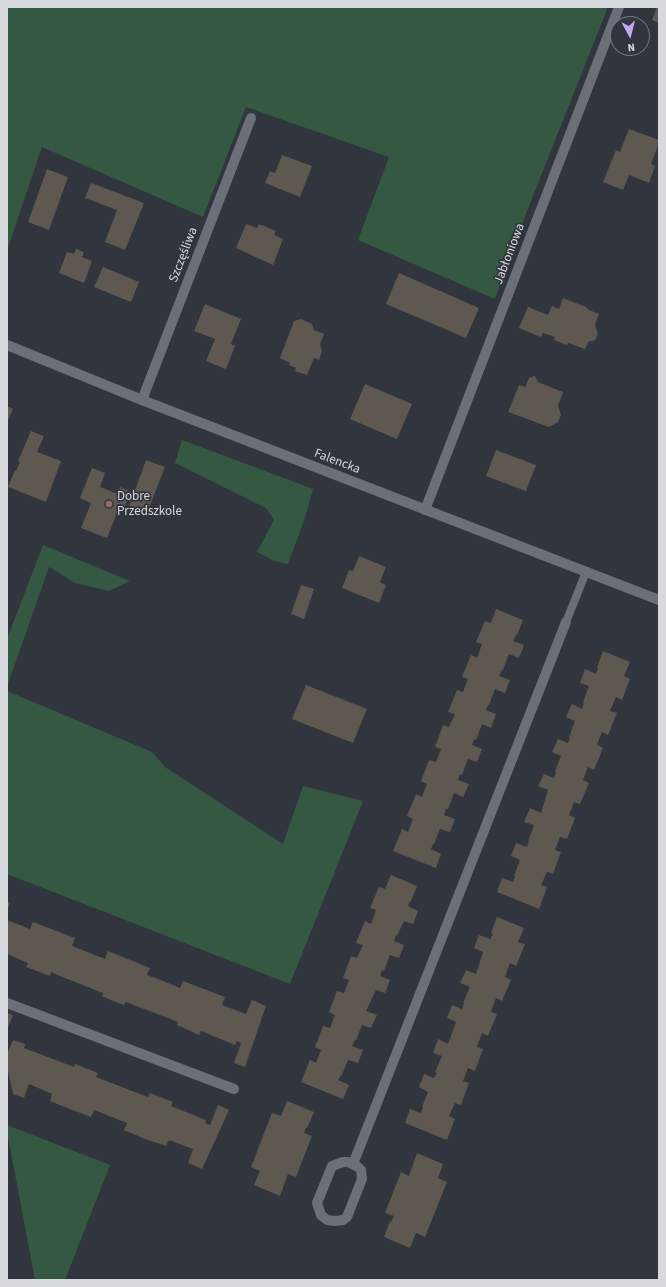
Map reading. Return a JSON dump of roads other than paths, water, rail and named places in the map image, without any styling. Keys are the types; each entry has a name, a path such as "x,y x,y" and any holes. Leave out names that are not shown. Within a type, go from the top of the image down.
{"street":[{"name":"Jabłoniowa","path":"425,510 619,7"},
{"name":"Szczęśliwa","path":"142,400 251,118"},
{"name":"Falencka","path":"7,345 142,400 659,600"},
{"path":"353,1164 566,622"},
{"path":"7,1003 234,1089"},
{"path":"343,1162 353,1164 361,1170 362,1180 347,1217 343,1220 327,1220 321,1215 317,1203 332,1166 343,1162"}],"lane":[{"path":"566,622 586,572"}],"place":[{"name":"Dobre Przedszkole","path":"109,504"}]}
